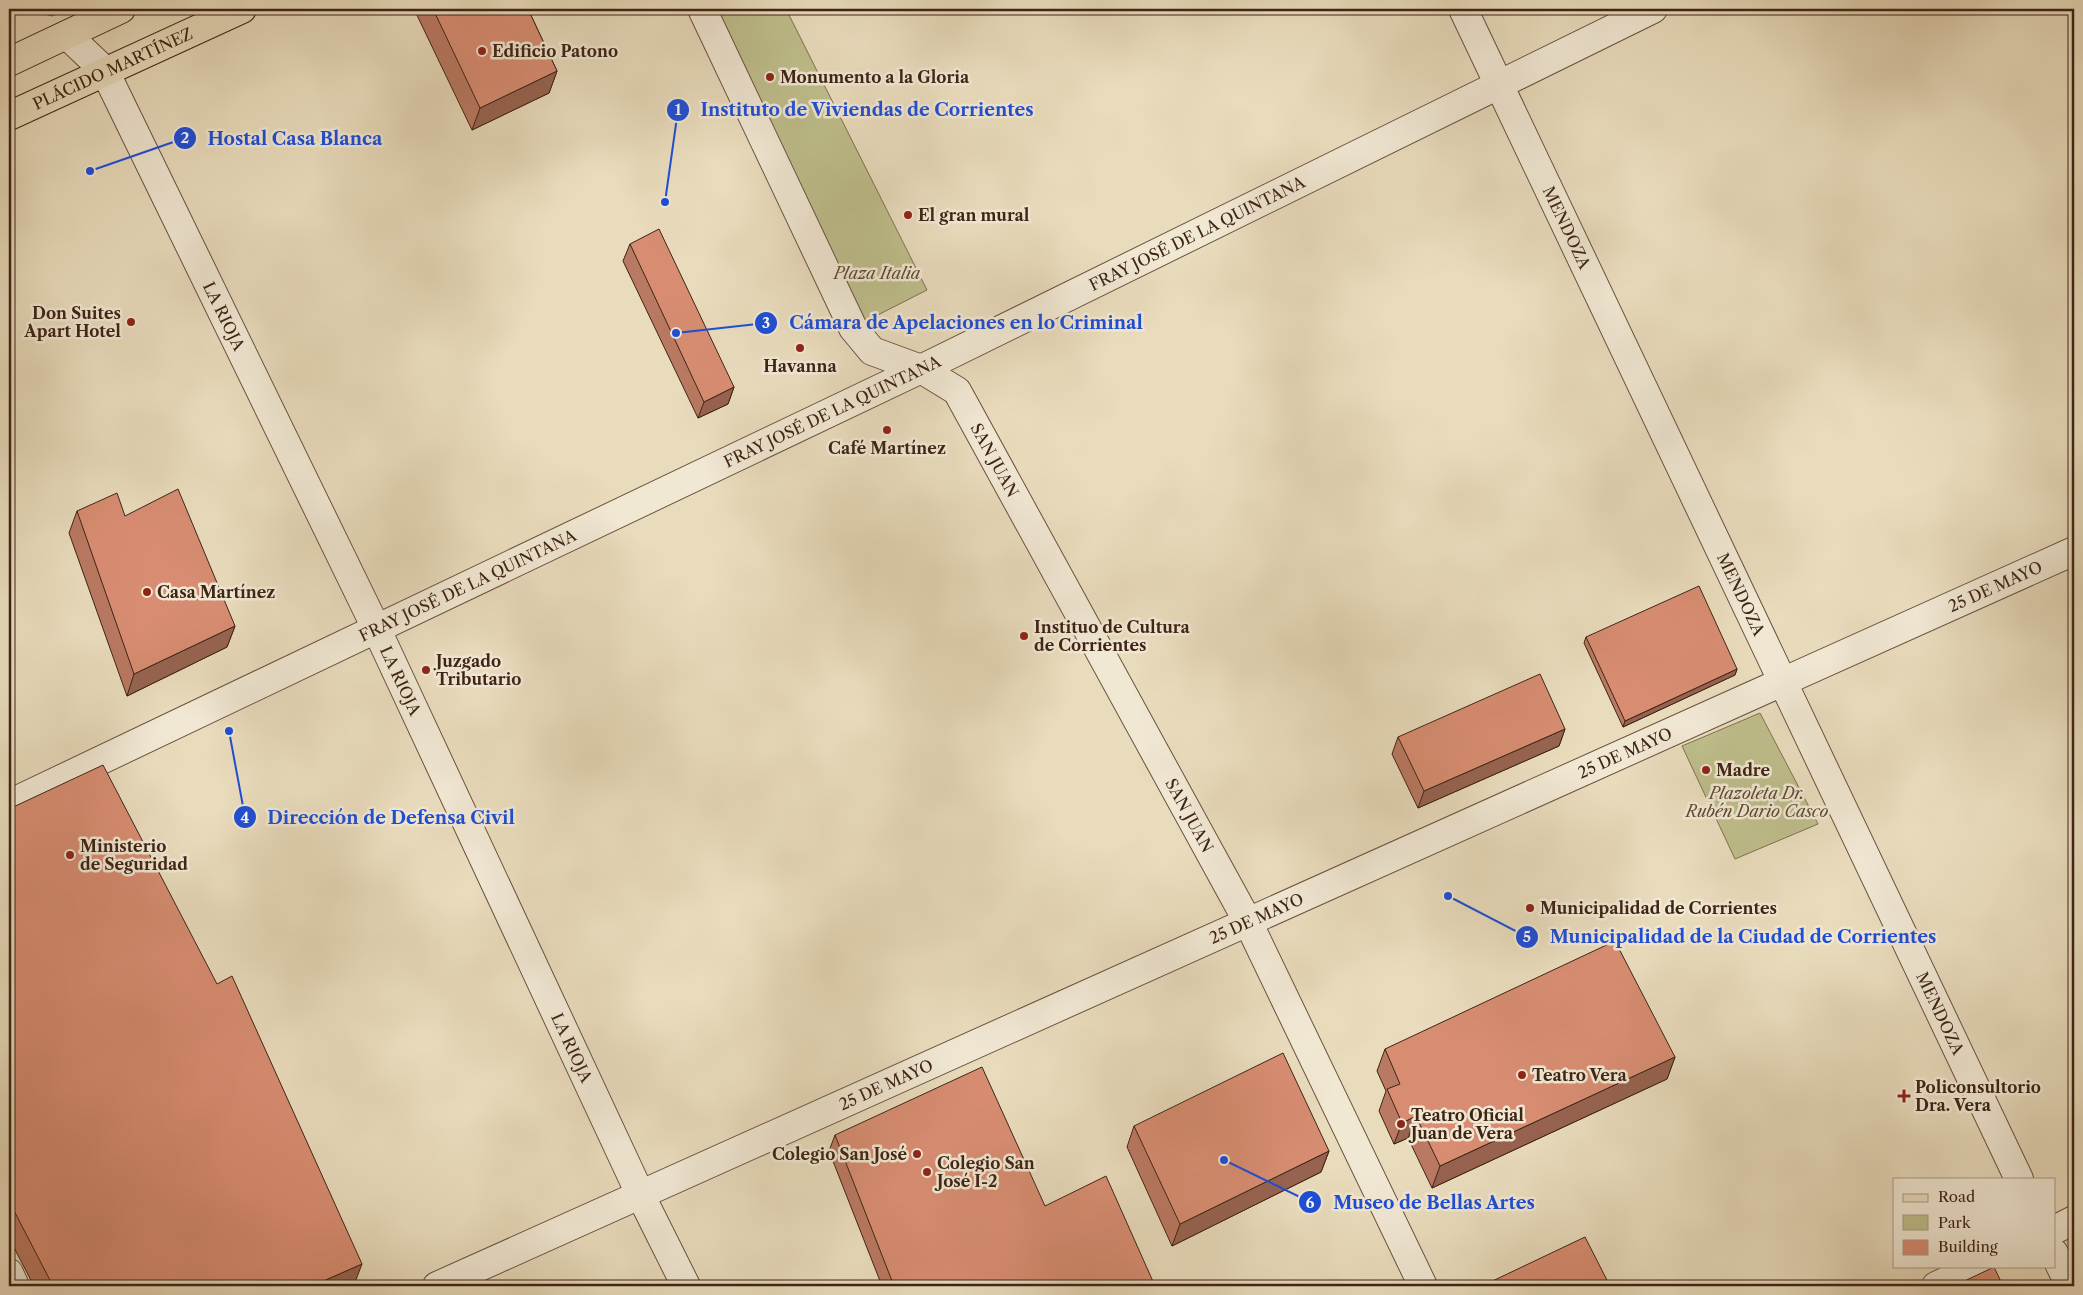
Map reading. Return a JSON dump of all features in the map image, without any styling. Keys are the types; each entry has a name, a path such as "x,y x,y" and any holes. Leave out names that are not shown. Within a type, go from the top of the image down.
{"main road":[{"path":"9,62 121,9"},
{"name":"PLÁCIDO MARTÍNEZ","path":"9,116 242,9"}],"street":[{"name":"SAN JUAN","path":"702,9 854,328 872,351 921,370 957,391 1248,922 1423,1286"},
{"name":"MENDOZA","path":"1463,9 2019,1178"},
{"name":"FRAY JOSÉ DE LA QUINTANA","path":"9,804 921,370 1653,9"},
{"name":"LA RIOJA","path":"66,35 105,71 377,630 640,1196 686,1286"},
{"name":"25 DE MAYO","path":"437,1286 2074,551"},
{"path":"2056,1229 2074,1220"},
{"path":"2056,1257 2070,1286"},
{"path":"1936,1286 1974,1268"},
{"path":"9,1273 16,1286"}],"green space":[{"path":"30,9 69,9 52,16"},
{"name":"Plaza Italia","path":"713,9 786,9 927,290 862,323"},
{"name":"Plazoleta Dr. Rubén Dario Casco","path":"1760,713 1818,824 1735,859 1682,746"}],"building":[{"name":"Edificio Patono","path":"433,9 528,9 557,71 480,108"},
{"path":"659,229 734,387 704,402 630,244"},
{"name":"Casa Martínez","path":"178,489 235,626 134,674 77,511 117,493 125,516"},
{"path":"1699,586 1737,669 1625,721 1586,637"},
{"path":"1540,674 1565,729 1424,791 1398,737"},
{"path":"103,765 217,984 232,976 362,1264 312,1286 53,1286 9,1201 9,809"},
{"name":"Teatro Vera","path":"1615,941 1675,1057 1440,1166 1416,1116 1402,1123 1387,1089 1400,1084 1385,1049"},
{"path":"1283,1053 1329,1151 1180,1224 1134,1126"},
{"name":"Colegio San José I-2","path":"982,1067 1045,1206 1106,1176 1155,1286 894,1286 835,1135"},
{"path":"1585,1237 1610,1286 1482,1286"},
{"path":"1994,1268 2003,1286 1954,1286"}],"place":[{"name":"Edificio Patono","path":"482,51"},
{"name":"Monumento a la Gloria","path":"770,77"},
{"name":"Hostal Casa Blanca","path":"90,171"},
{"name":"Instituto de Viviendas de Corrientes","path":"665,202"},
{"name":"El gran mural","path":"908,215"},
{"name":"Don Suites Apart Hotel","path":"131,322"},
{"name":"Cámara de Apelaciones en lo Criminal","path":"676,333"},
{"name":"Havanna","path":"800,348"},
{"name":"Café Martínez","path":"887,430"},
{"name":"Casa Martínez","path":"147,592"},
{"name":"Instituo de Cultura de Corrientes","path":"1024,636"},
{"name":"Juzgado Tributario","path":"426,670"},
{"name":"Dirección de Defensa Civil","path":"229,731"},
{"name":"Madre","path":"1706,770"},
{"name":"Ministerio de Seguridad","path":"70,855"},
{"name":"Municipalidad de la Ciudad de Corrientes","path":"1448,896"},
{"name":"Municipalidad de Corrientes","path":"1530,908"},
{"name":"Teatro Vera","path":"1522,1075"},
{"name":"Policonsultorio Dra. Vera","path":"1904,1096"},
{"name":"Teatro Oficial Juan de Vera","path":"1401,1124"},
{"name":"Colegio San José","path":"917,1154"},
{"name":"Museo de Bellas Artes","path":"1224,1160"},
{"name":"Colegio San José I-2","path":"927,1172"}]}
